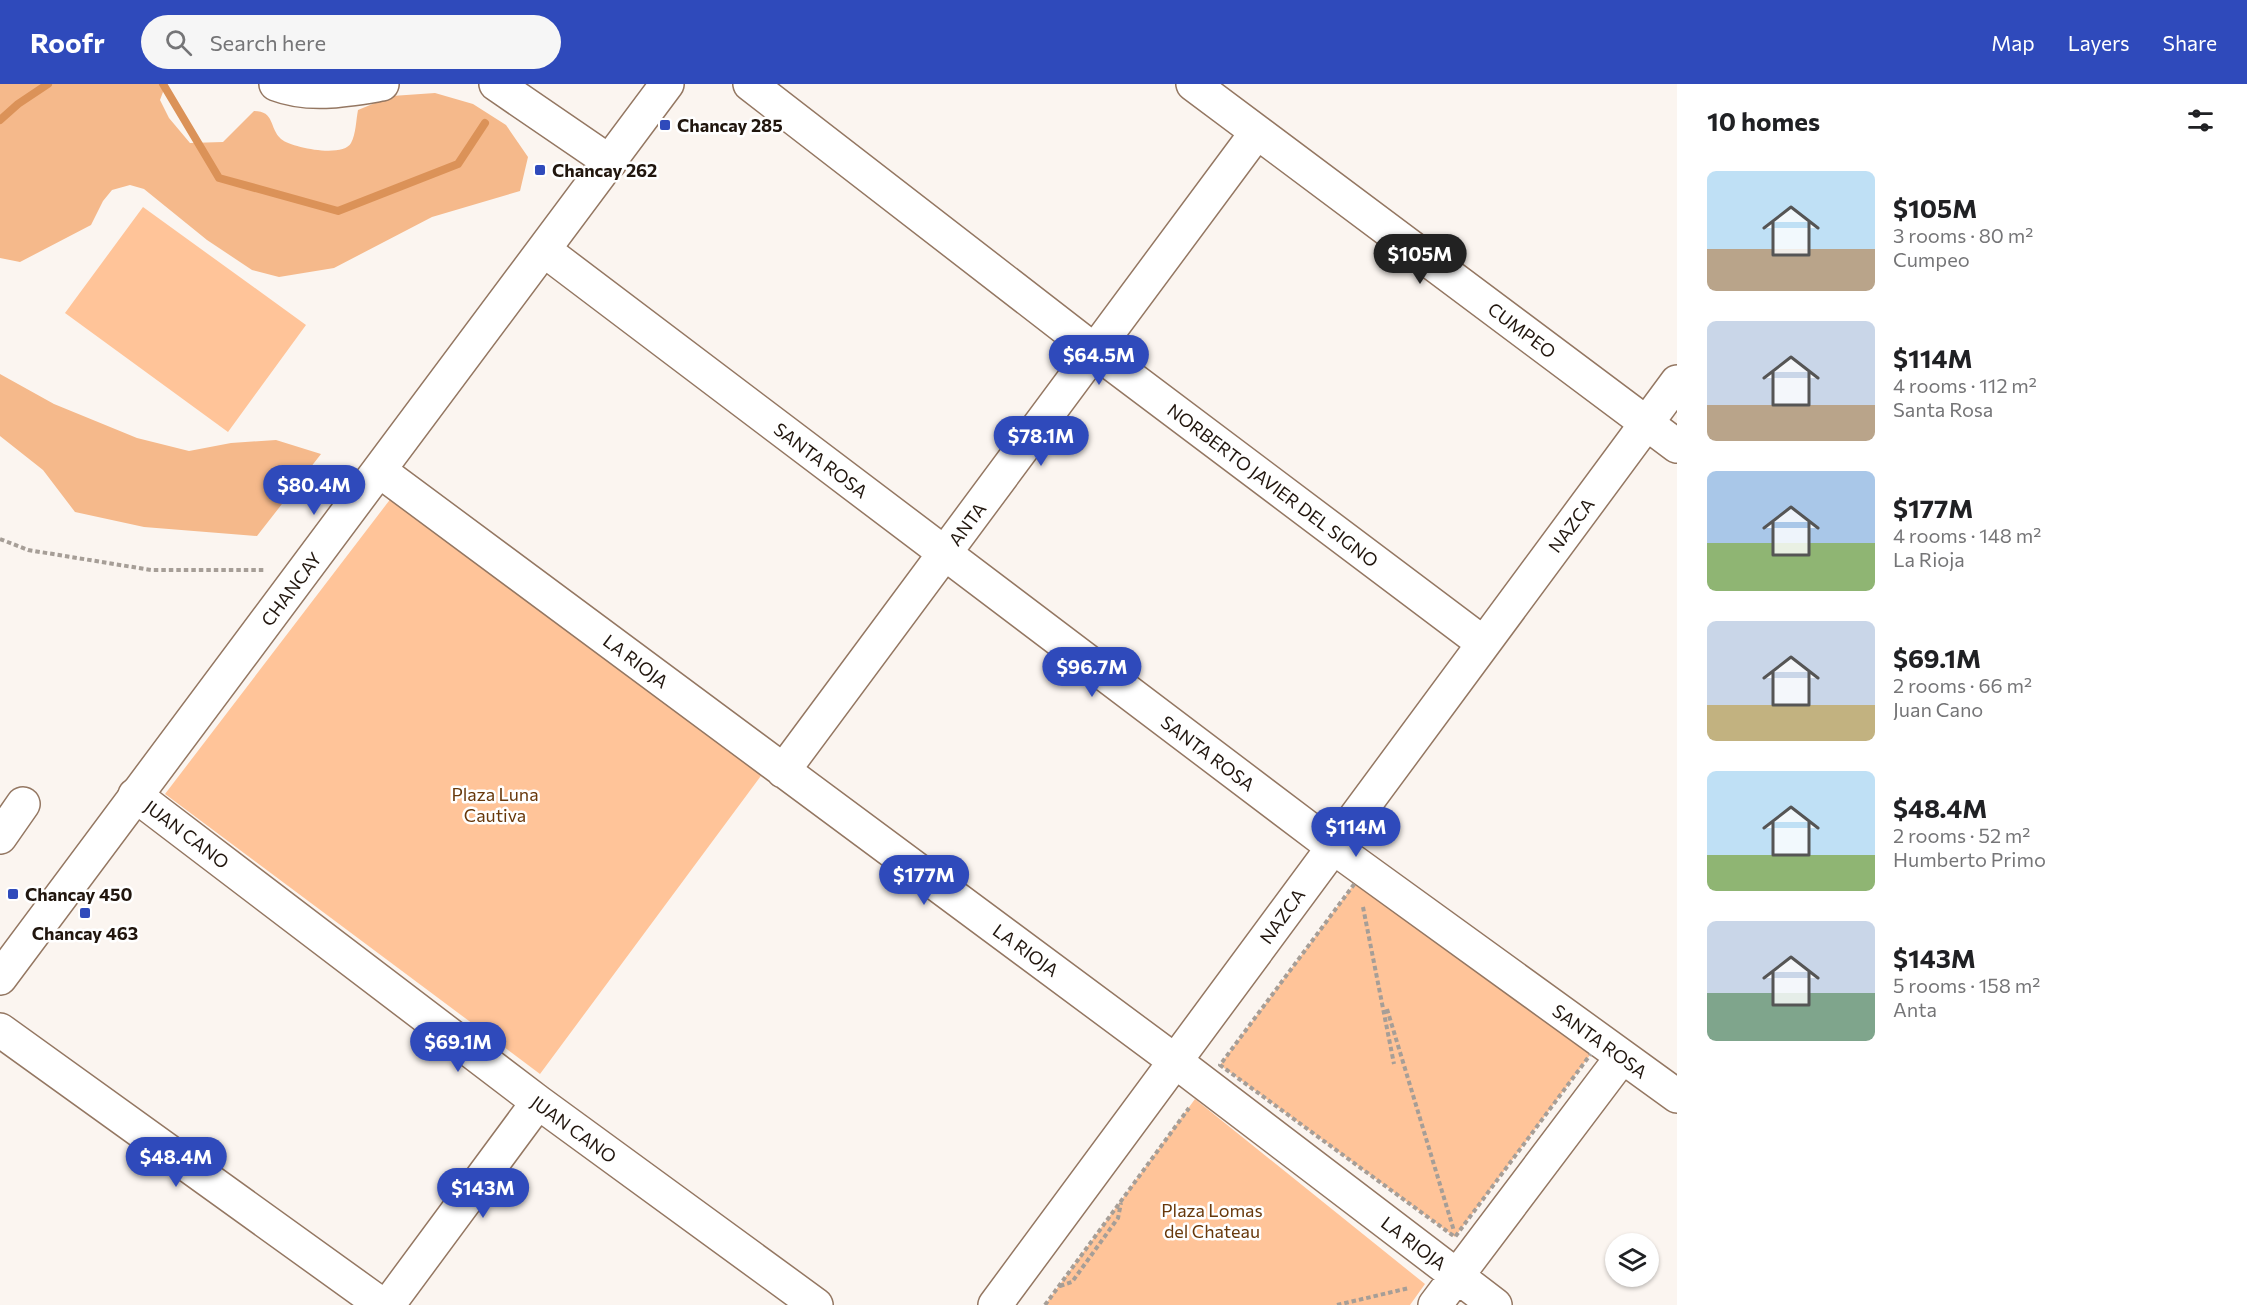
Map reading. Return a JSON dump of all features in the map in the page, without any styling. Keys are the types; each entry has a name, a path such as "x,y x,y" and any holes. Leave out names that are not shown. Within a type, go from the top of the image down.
{"street":[{"path":"276,84 300,91 341,91 382,84"},
{"path":"496,84 610,162"},
{"name":"CHANCAY","path":"0,978 668,84"},
{"name":"NORBERTO JAVIER DEL SIGNO","path":"750,84 1095,351 1483,644"},
{"name":"CUMPEO","path":"1193,84 1677,446"},
{"name":"ANTA","path":"783,771 1257,132"},
{"name":"SANTA ROSA","path":"544,250 1333,847 1677,1096"},
{"name":"NAZCA","path":"995,1305 1677,381"},
{"name":"LA RIOJA","path":"381,471 1175,1061 1495,1305"},
{"name":"JUAN CANO","path":"135,795 538,1102 816,1305"},
{"path":"0,837 23,804"},
{"path":"0,1030 382,1305"},
{"path":"1424,1296 1456,1275 1622,1057"},
{"path":"388,1305 538,1102"}],"path":[{"path":"0,539 28,550 151,570 306,569"},
{"path":"1358,879 1360,891"},
{"path":"1358,879 1593,1051 1455,1237"},
{"path":"1358,879 1220,1065 1455,1237"},
{"path":"1362,902 1394,1064"},
{"path":"1387,1009 1455,1237"},
{"path":"1045,1305 1195,1100"},
{"path":"1059,1286 1072,1282 1118,1218 1122,1200"},
{"path":"1337,1305 1424,1296"}],"green space":[{"path":"143,207 306,325 228,432 65,313"},
{"name":"Plaza Luna Cautiva","path":"395,493 766,769 540,1074 165,794"},
{"path":"1358,879 1593,1051 1455,1237 1220,1065"},
{"name":"Plaza Lomas del Chateau","path":"1195,1099 1425,1284 1410,1305 1045,1305"}],"shaded area":[{"path":"0,84 166,84 160,100 169,118 190,143 223,142 254,111 269,117 281,139 295,146 328,151 346,148 351,143 358,110 392,96 435,93 473,104 506,125 528,157 520,191 432,217 334,268 279,277 252,270 207,240 144,189 130,185 112,190 103,201 91,225 20,262 0,258"},
{"path":"0,374 54,404 137,438 189,451 231,443 276,440 321,454 257,536 144,527 75,512 43,470 0,436"}],"waterway":[{"path":"0,120 18,104 48,84"},
{"path":"163,84 219,178 338,211 458,164 485,123"}],"place":[{"name":"Chancay 285","path":"665,125"},
{"name":"Chancay 262","path":"540,170"},
{"name":"Chancay 450","path":"13,894"},
{"name":"Chancay 463","path":"85,913"}]}
